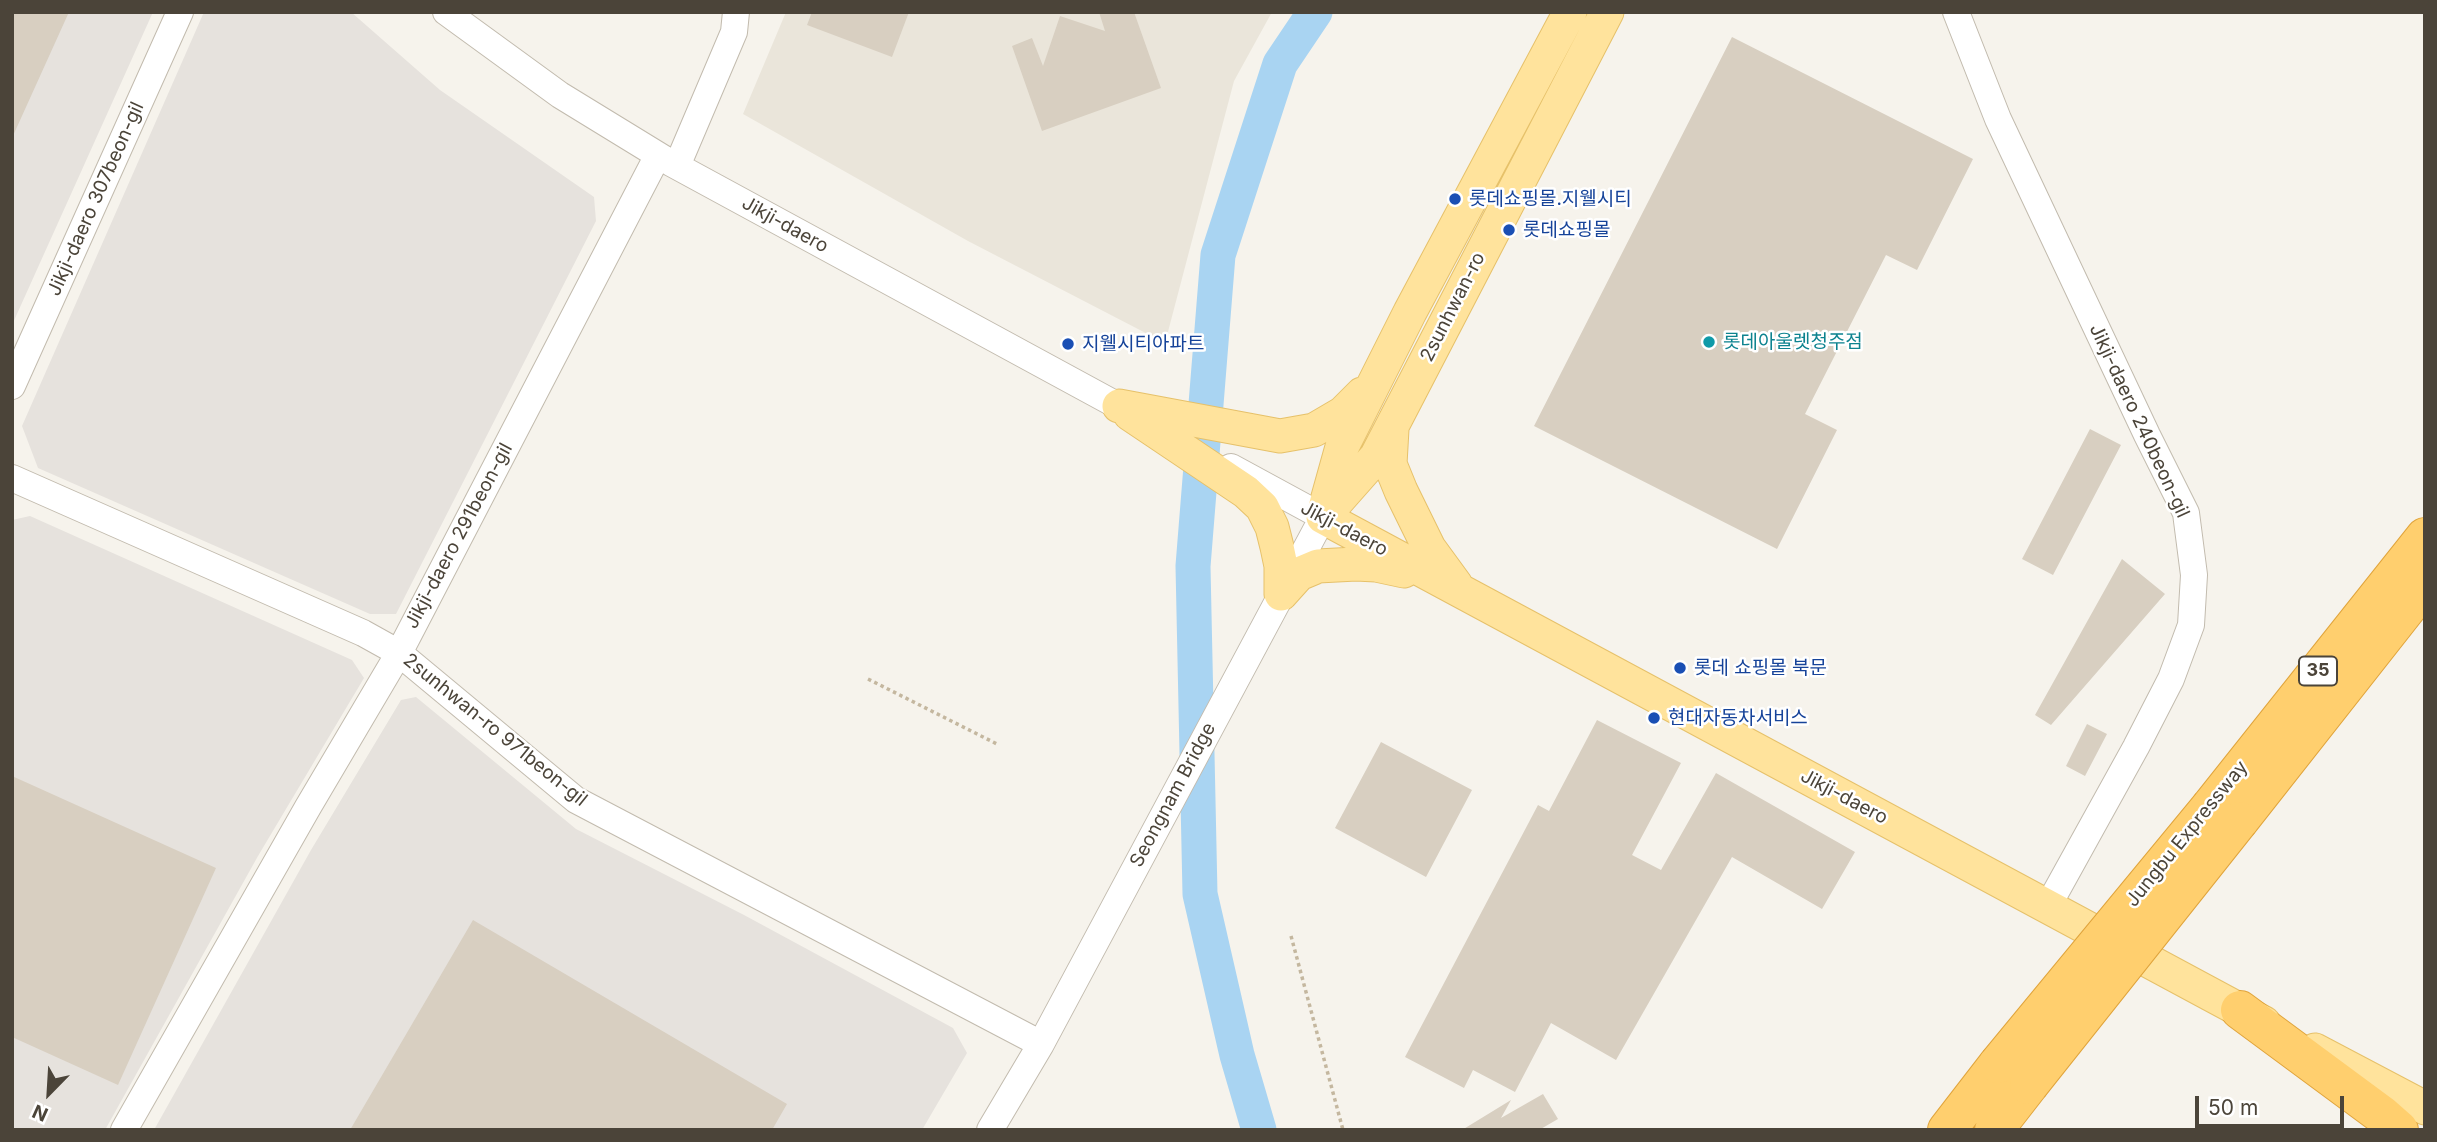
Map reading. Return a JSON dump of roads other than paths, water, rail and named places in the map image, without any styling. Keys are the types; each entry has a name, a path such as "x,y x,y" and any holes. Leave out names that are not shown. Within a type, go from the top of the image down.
{"highway":[{"name":"Jungbu Expressway","path":"1994,1130 2425,537"},
{"name":"Jungbu Expressway","path":"1947,1130 1998,1064 2225,813 2425,585"},
{"path":"2241,1010 2399,1130"}],"main road":[{"name":"2sunhwan-ro","path":"1323,517 1342,447 1570,12"},
{"name":"2sunhwan-ro","path":"1323,517 1376,457 1607,12"},
{"path":"1131,414 1178,417 1280,436 1314,430 1343,413 1376,379"},
{"path":"1131,414 1255,489 1272,527 1280,566 1280,596"},
{"path":"1392,426 1390,464 1401,491 1429,548 1459,590"},
{"name":"Jikji-daero","path":"1323,517 2425,1108"},
{"path":"1280,596 1290,582 1308,568 1340,564 1393,568 1459,590"}],"street":[{"name":"Jikji-daero 307beon-gil","path":"12,386 180,12"},
{"name":"Jikji-daero","path":"446,12 560,95 668,161 1131,414"},
{"name":"Jikji-daero 291beon-gil","path":"124,1130 399,653 668,161 734,32 736,12"},
{"name":"Jikji-daero 240beon-gil","path":"1956,12 2008,143 2186,513 2194,575 2191,625 2171,679 2048,906"},
{"name":"2sunhwan-ro 971beon-gil","path":"12,478 363,633 399,653 576,800 1041,1044"},
{"name":"Jikji-daero","path":"1255,489 1323,517"},
{"name":"2sunhwan-ro","path":"1280,596 1323,517"},
{"name":"Seongnam Bridge","path":"1041,1044 1280,596"},
{"path":"990,1130 1041,1044"}],"waterway":[{"path":"1259,1130 1237,1055 1200,894 1193,566 1218,255 1280,64 1315,12"}],"place":[{"name":"롯데쇼핑몰.지웰시티","path":"1455,199"},
{"name":"롯데쇼핑몰","path":"1509,230"},
{"name":"롯데아울렛청주점","path":"1709,342"},
{"name":"지웰시티아파트","path":"1068,344"},
{"name":"롯데 쇼핑몰 북문","path":"1680,668"},
{"name":"현대자동차서비스","path":"1654,718"}]}
